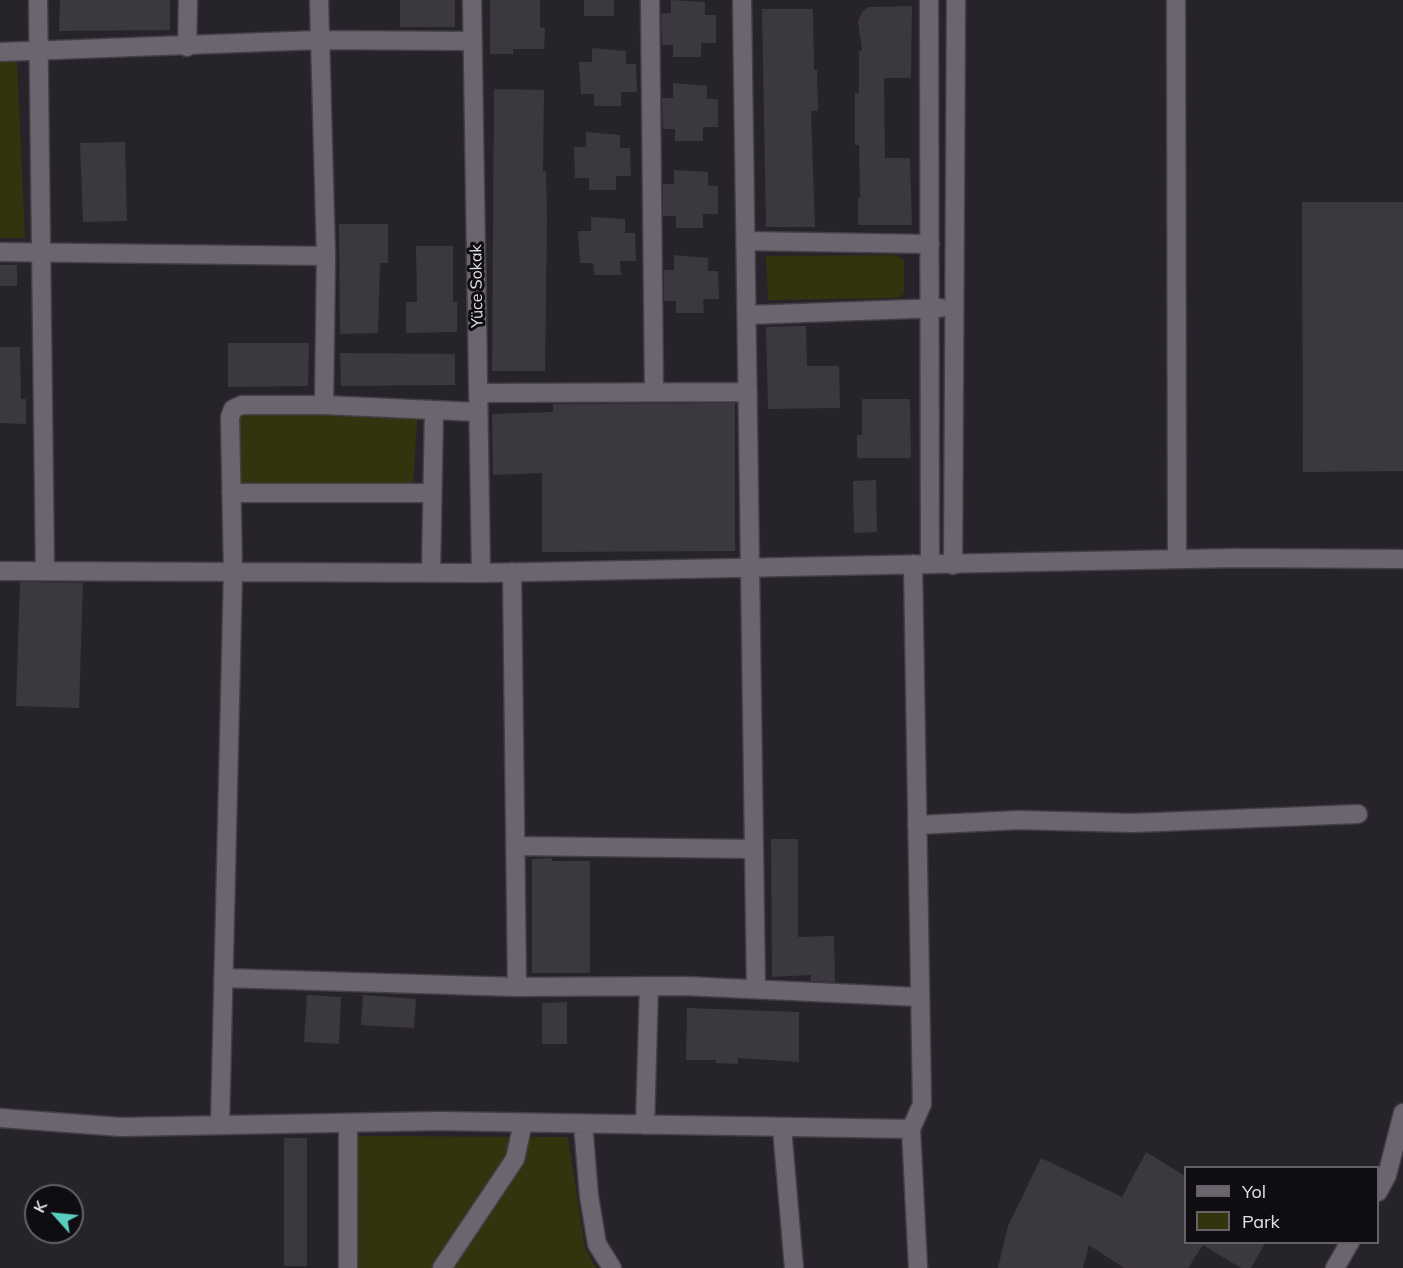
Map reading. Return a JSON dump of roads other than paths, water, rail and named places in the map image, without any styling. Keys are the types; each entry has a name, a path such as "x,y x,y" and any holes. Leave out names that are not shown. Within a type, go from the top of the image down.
{"street":[{"path":"38,0 45,571"},
{"path":"188,0 188,47"},
{"path":"318,0 326,256 324,405"},
{"name":"Yüce Sokak","path":"472,0 481,573"},
{"path":"650,0 654,392"},
{"path":"742,0 756,989"},
{"path":"918,1268 911,1129 922,1104 917,825 930,308 929,0"},
{"path":"953,565 956,0"},
{"path":"1176,0 1177,559"},
{"path":"0,52 188,47 319,40 473,41"},
{"path":"746,241 930,244"},
{"path":"0,252 326,256"},
{"path":"747,315 953,307"},
{"path":"478,393 748,392"},
{"path":"220,1125 233,572 230,417 233,409 243,405 324,405 478,412"},
{"path":"431,572 434,410"},
{"path":"231,493 432,493"},
{"path":"0,571 481,573 1177,559 1403,559"},
{"path":"512,572 517,987"},
{"path":"917,825 1019,820 1133,823 1358,814"},
{"path":"515,846 754,849"},
{"path":"224,978 517,987 649,986 919,997"},
{"path":"645,1125 649,986"},
{"path":"1379,1189 1387,1175 1403,1113"},
{"path":"0,1118 121,1126 523,1123 911,1129"},
{"path":"348,1123 348,1268"},
{"path":"442,1268 515,1159 523,1123"},
{"path":"583,1124 589,1196 597,1244 612,1268"},
{"path":"782,1128 794,1268"},
{"path":"1335,1268 1349,1244"}]}
